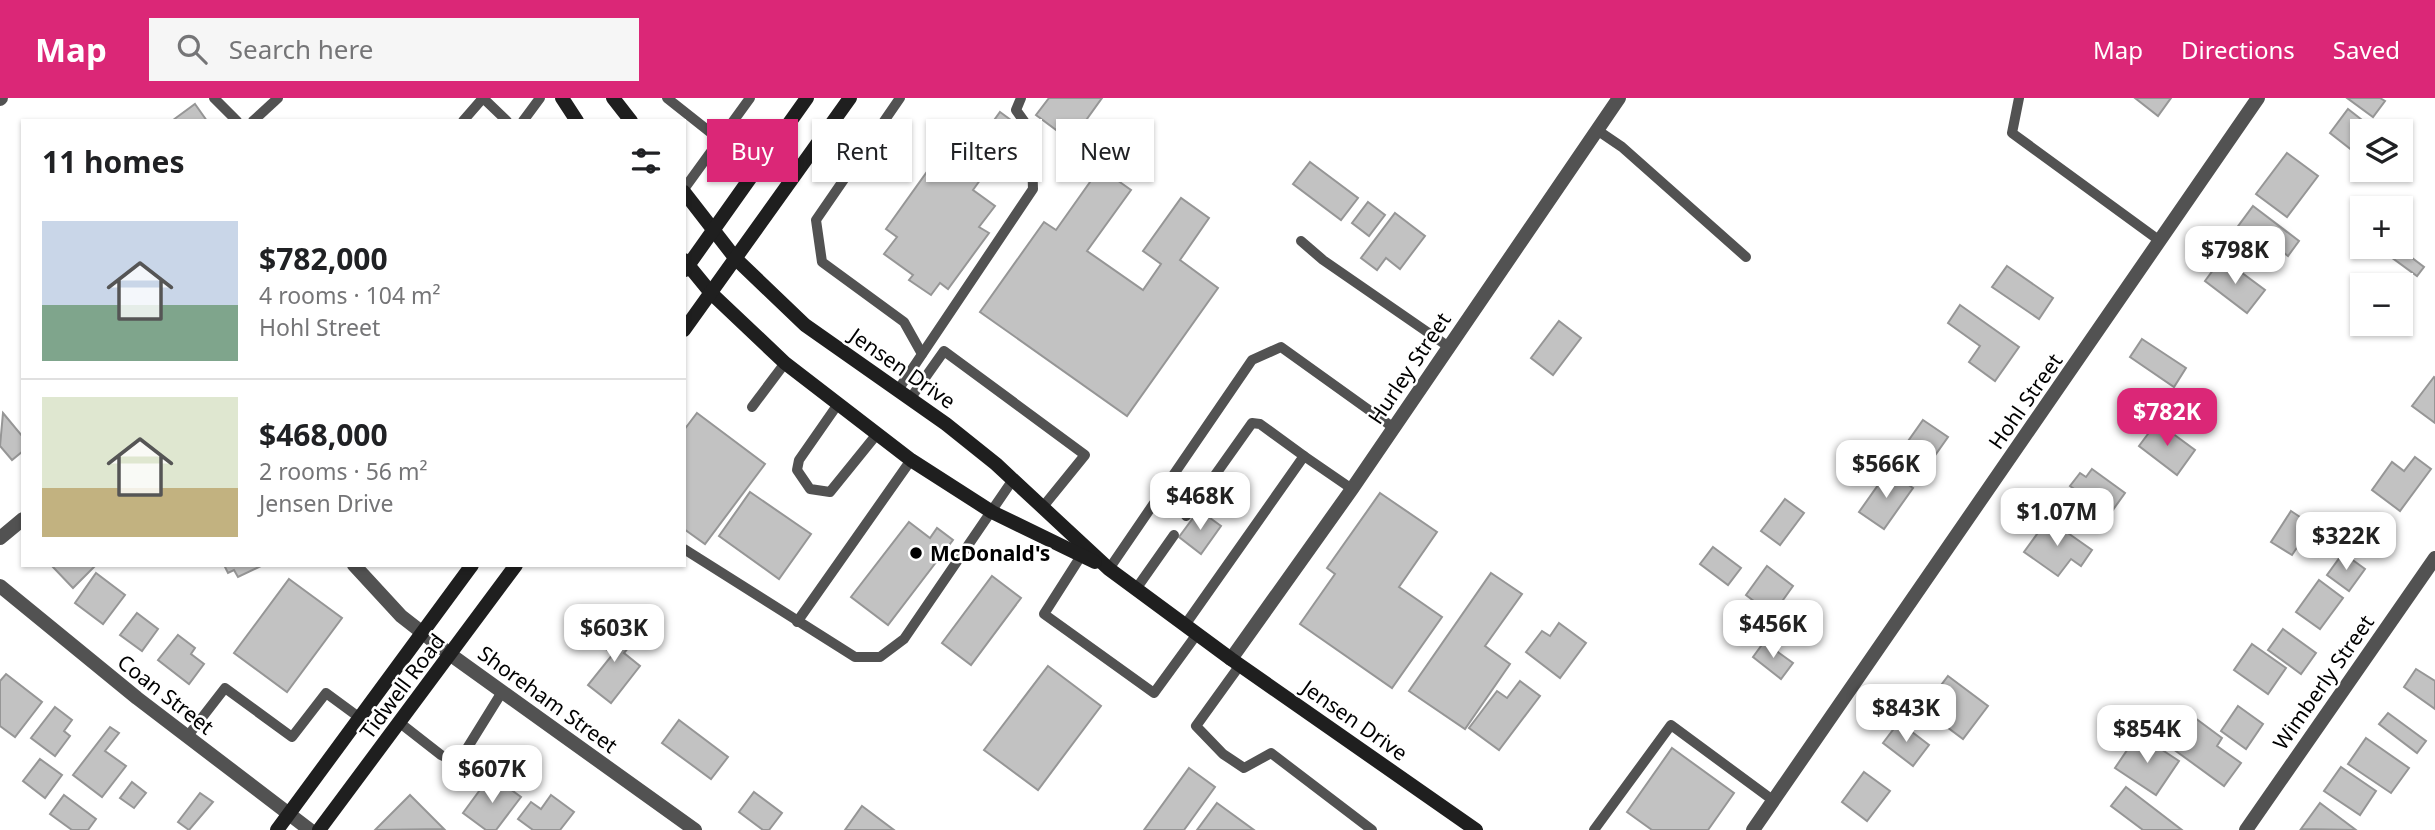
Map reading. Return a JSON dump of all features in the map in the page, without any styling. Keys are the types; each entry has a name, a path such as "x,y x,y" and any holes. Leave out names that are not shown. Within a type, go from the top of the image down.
{"main road":[{"path":"562,98 576,119"},
{"path":"614,98 630,119"},
{"path":"686,265 807,98"},
{"path":"686,327 850,98"},
{"name":"Jensen Drive","path":"686,194 736,259 805,325 946,424 1109,569 1468,828"},
{"name":"Jensen Drive","path":"686,265 711,293 785,363 911,460 992,512 1109,569"},
{"name":"Tidwell Road","path":"277,830 471,567"},
{"name":"Tidwell Road","path":"319,830 515,567"}],"street":[{"name":"Hurley Street","path":"1236,662 1619,98"},
{"name":"Hohl Street","path":"1753,830 2258,98"},
{"path":"0,538 21,521"},
{"name":"Wimberly Street","path":"2246,830 2435,558"},
{"name":"Shoreham Street","path":"356,567 380,597 451,655 695,830"},
{"name":"Coan Street","path":"0,586 187,737 310,830"}],"lane":[{"path":"214,98 235,119"},
{"path":"255,119 278,98"},
{"path":"465,119 483,98 505,119"},
{"path":"524,119 540,98"},
{"path":"667,98 707,130"},
{"path":"735,119 750,98"},
{"path":"900,98 816,220 822,262 904,322 922,354"},
{"path":"904,394 922,354 1033,189 1031,131 1016,110 1021,98"},
{"path":"2019,98 2012,133 2160,241"},
{"path":"1597,130 1622,147 1746,257"},
{"path":"686,188 707,158"},
{"path":"1301,241 1449,347"},
{"path":"1109,569 1252,360 1281,346 1394,428"},
{"path":"904,394 944,351 1085,455 1042,508"},
{"path":"752,407 785,363"},
{"path":"838,404 799,460 797,470 810,489 830,492 877,434"},
{"path":"1186,516 1252,423 1260,424 1352,489"},
{"path":"1082,556 1044,614 1154,693 1191,629 1304,456"},
{"path":"797,622 911,460"},
{"path":"686,550 855,657 880,657 904,639 1012,481"},
{"path":"1136,589 1174,535"},
{"path":"1236,662 1196,726 1223,754 1244,768 1271,753 1372,830"},
{"path":"187,737 225,688 292,737 326,693 360,718"},
{"path":"400,723 441,755 458,763 502,692"},
{"path":"1597,829 1671,726 1774,801"}],"building":[{"path":"1049,98 1102,98 1087,119 1056,119 1056,130 1036,115"},
{"path":"2135,98 2171,98 2158,116"},
{"path":"2347,98 2380,98 2385,101 2373,117"},
{"path":"195,104 206,119 174,119"},
{"path":"2348,109 2361,119 2350,119 2350,149 2330,133"},
{"path":"1000,112 1010,119 995,119"},
{"path":"2287,153 2318,176 2287,217 2256,194"},
{"path":"1310,162 1358,198 1341,220 1293,184"},
{"path":"926,173 926,182 979,182 973,190 995,206 979,227 989,233 948,289 940,283 931,295 909,280 913,275 884,254 897,237 886,229"},
{"path":"1090,182 1120,182 1131,190 1087,251 1143,290 1161,264 1143,251 1181,198 1209,218 1180,260 1218,288 1127,416 980,312 1044,222 1056,230"},
{"path":"1368,202 1385,215 1369,236 1352,223"},
{"path":"2253,206 2299,241 2288,256 2268,241 2249,267 2213,241 2221,230 2230,237"},
{"path":"1395,213 1425,236 1400,269 1386,258 1377,270 1361,258"},
{"path":"2222,258 2265,290 2247,313 2205,281"},
{"path":"2394,259 2413,259 2424,267 2417,276"},
{"path":"2007,266 2053,298 2039,319 1992,287"},
{"path":"1960,305 2019,347 1995,381 1969,362 1980,346 1948,323"},
{"path":"1559,321 1581,338 1553,375 1531,358"},
{"path":"2142,339 2186,368 2174,387 2130,357"},
{"path":"2435,378 2435,423 2412,406"},
{"path":"3,413 21,435 21,453 12,460 0,446"},
{"path":"697,413 765,464 705,544 686,530 686,427"},
{"path":"1923,420 1948,437 1919,478 1894,461"},
{"path":"2157,422 2195,450 2177,475 2139,446"},
{"path":"2415,457 2431,469 2400,511 2372,490 2392,462 2404,471"},
{"path":"2092,469 2125,493 2110,514 2070,486 2080,473 2086,477"},
{"path":"1888,471 1913,488 1884,529 1859,512"},
{"path":"750,492 811,534 779,579 719,536"},
{"path":"1380,493 1437,532 1399,587 1442,617 1392,688 1300,624 1335,574 1327,568"},
{"path":"1785,499 1804,513 1780,545 1761,531"},
{"path":"1199,510 1221,526 1201,554 1179,537"},
{"path":"2291,511 2312,525 2292,555 2271,542"},
{"path":"2048,519 2092,550 2081,566 2071,559 2058,576 2024,552"},
{"path":"909,522 930,538 937,528 953,540 888,625 851,597"},
{"path":"1713,547 1741,568 1728,585 1700,564"},
{"path":"2343,553 2365,569 2349,591 2327,575"},
{"path":"1767,566 1793,586 1783,600 1792,607 1781,622 1746,595"},
{"path":"53,567 94,567 73,588"},
{"path":"225,567 259,567 238,577 234,570 228,573"},
{"path":"96,573 125,595 103,624 75,603"},
{"path":"1491,573 1522,594 1485,646 1510,664 1465,729 1409,691"},
{"path":"992,576 1021,598 971,665 942,643"},
{"path":"289,579 342,618 287,692 234,653"},
{"path":"2319,580 2343,598 2320,629 2296,612"},
{"path":"137,613 158,629 142,651 120,635"},
{"path":"609,623 633,642 624,653 640,666 611,703 588,685 613,654 595,641"},
{"path":"1559,623 1586,643 1560,678 1526,652 1542,631 1550,636"},
{"path":"2283,629 2316,653 2301,674 2268,650"},
{"path":"178,635 195,648 191,654 204,664 189,684 158,660"},
{"path":"1764,642 1793,663 1781,679 1753,657"},
{"path":"2252,644 2286,668 2268,694 2234,670"},
{"path":"1048,666 1101,706 1038,790 984,750"},
{"path":"2416,669 2435,681 2435,709 2404,687"},
{"path":"6,674 42,702 15,737 0,726 0,681"},
{"path":"1948,676 1988,706 1963,739 1923,709"},
{"path":"1520,681 1540,696 1499,750 1469,728 1497,691 1507,698"},
{"path":"2238,706 2263,724 2246,749 2221,731"},
{"path":"55,707 72,720 64,731 70,736 55,756 31,738"},
{"path":"2388,713 2426,741 2417,753 2379,724"},
{"path":"2191,715 2222,738 2217,746 2241,763 2224,786 2169,746"},
{"path":"679,720 728,757 711,779 662,743"},
{"path":"1899,722 1929,745 1913,766 1883,743"},
{"path":"110,727 119,733 105,751 126,766 102,797 73,775"},
{"path":"2138,734 2179,761 2156,795 2115,768"},
{"path":"2366,738 2409,768 2391,793 2348,764"},
{"path":"1672,748 1734,793 1708,830 1652,830 1627,812"},
{"path":"40,759 62,775 45,798 23,781"},
{"path":"2341,767 2376,791 2360,815 2324,791"},
{"path":"1189,768 1215,787 1184,830 1144,830"},
{"path":"1864,772 1890,791 1867,821 1842,802"},
{"path":"491,775 521,797 496,830 486,830 463,813"},
{"path":"132,782 146,793 134,808 120,798"},
{"path":"2126,787 2182,830 2143,830 2111,806"},
{"path":"754,792 782,813 769,830 763,830 739,812"},
{"path":"200,793 213,802 189,830 178,822"},
{"path":"64,795 96,819 88,830 72,830 50,814"},
{"path":"410,795 444,829 375,830"},
{"path":"551,795 574,812 560,830 533,830 518,819 531,802 541,809"},
{"path":"1217,803 1254,830 1197,830"},
{"path":"2320,803 2356,830 2301,829"},
{"path":"862,806 894,830 845,830"}],"place":[{"name":"McDonald's","path":"916,553"}]}
